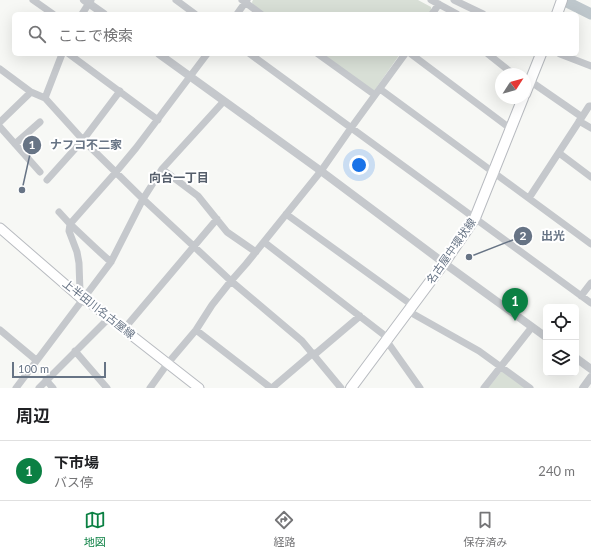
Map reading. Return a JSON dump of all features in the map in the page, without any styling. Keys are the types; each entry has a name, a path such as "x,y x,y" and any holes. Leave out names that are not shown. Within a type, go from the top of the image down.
{"main road":[{"path":"558,12 562,0"},
{"path":"531,77 540,56"},
{"name":"名古屋中環状線","path":"351,388 444,263 475,218 521,104"},
{"name":"上半田川名古屋線","path":"0,228 82,299 89,302 199,388"}],"street":[{"path":"33,0 50,12"},
{"path":"176,0 192,12"},
{"path":"431,0 453,12"},
{"path":"454,0 479,12"},
{"path":"83,12 88,1 102,12"},
{"path":"238,12 245,1 259,12"},
{"path":"433,12 439,4"},
{"path":"45,98 61,56"},
{"path":"72,56 158,120"},
{"path":"162,56 321,171 543,335"},
{"path":"82,299 80,292 79,263 77,252 69,231 70,224 116,172 158,120 206,56"},
{"path":"253,56 591,303"},
{"path":"321,56 378,92 494,173 591,244"},
{"path":"150,388 168,363 196,330 212,305 321,171 404,56"},
{"path":"414,56 511,129"},
{"path":"490,56 506,68"},
{"path":"565,56 591,66"},
{"path":"0,69 31,92 45,98 83,140 143,199 231,281 302,340 341,388"},
{"path":"531,88 581,119 591,128"},
{"path":"0,122 31,92"},
{"path":"47,180 83,140 120,92"},
{"path":"16,388 111,262 143,199 162,169 224,101"},
{"path":"529,198 589,106 591,106"},
{"path":"15,144 40,122"},
{"path":"0,127 40,172"},
{"path":"558,153 591,177"},
{"path":"162,169 198,196 227,232 256,252"},
{"path":"59,212 111,262"},
{"path":"286,214 410,308 479,351 530,388"},
{"path":"124,329 217,220"},
{"path":"264,242 360,316 387,339 420,388"},
{"path":"581,296 591,283"},
{"path":"196,330 272,388 360,316"},
{"path":"39,388 109,318"},
{"path":"484,388 532,327"},
{"path":"0,330 36,360"},
{"path":"75,351 107,388"},
{"path":"579,360 591,369"},
{"path":"583,388 591,377"},
{"path":"46,380 53,388"}],"shaded area":[{"path":"253,0 418,0 431,7 431,11 260,12 253,6"},
{"path":"322,56 399,56 374,91"},
{"path":"501,372 504,372 526,388 488,388"}],"waterway":[{"path":"563,0 591,14"}],"place":[{"name":"ナフコ不二家","path":"22,190"},
{"name":"出光","path":"469,257"},
{"name":"下市場","path":"515,321"}],"district":[{"name":"向台一丁目","path":"179,178"}]}
